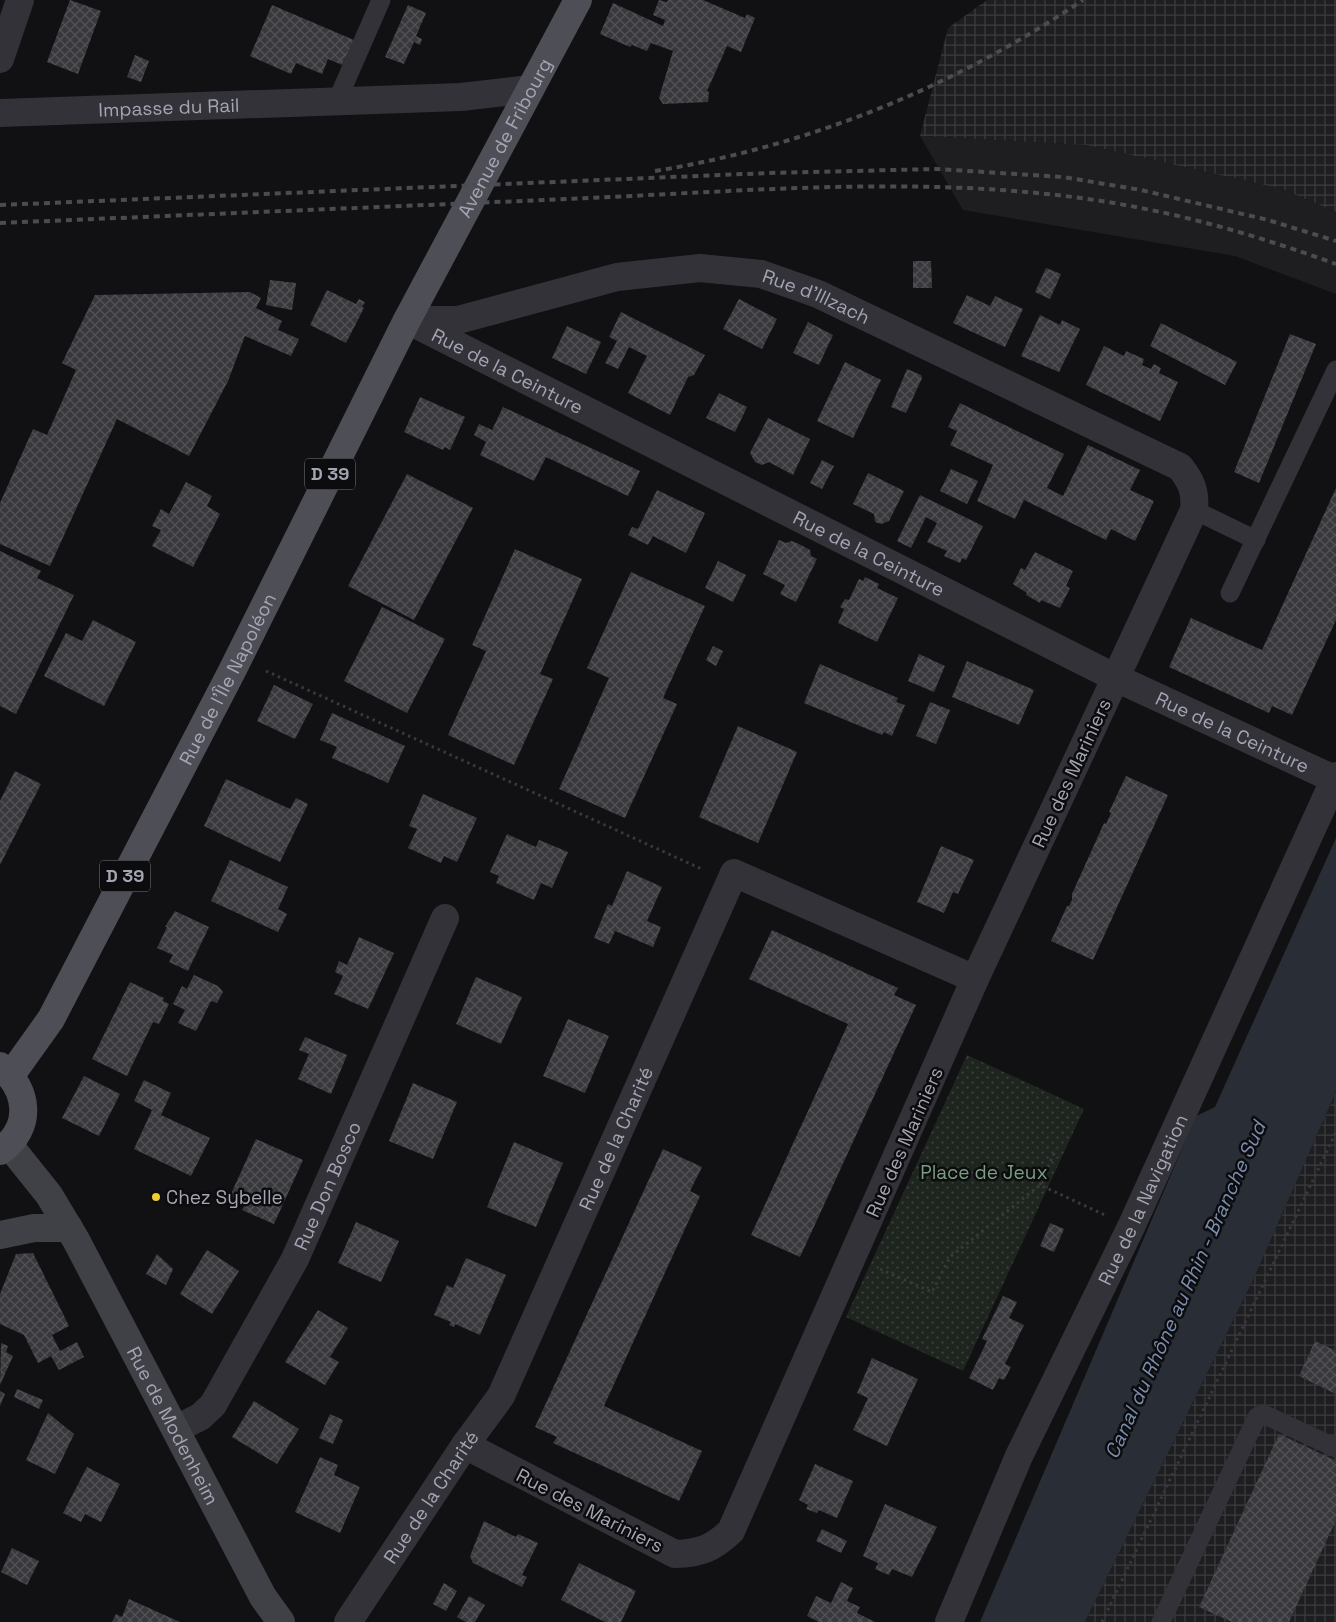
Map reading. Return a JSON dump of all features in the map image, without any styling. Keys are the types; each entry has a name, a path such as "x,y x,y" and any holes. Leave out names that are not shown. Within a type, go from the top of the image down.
{"main road":[{"name":"Avenue de Fribourg","path":"431,275 578,0"},
{"name":"Rue de l'Île Napoléon","path":"6,1070 51,1019 238,658 431,275"},
{"path":"4,1148 18,1133 23,1118 24,1103 20,1088 6,1070"},
{"name":"Rue de Modenheim","path":"4,1148 50,1195 176,1429 263,1597 281,1622"},
{"path":"0,1235 34,1228 69,1228"}],"street":[{"path":"0,59 20,0"},
{"name":"Impasse du Rail","path":"0,113 461,97 530,89"},
{"name":"Rue d'Illzach","path":"407,320 458,320 617,277 666,270 700,268 761,274 818,294 1180,467 1191,481"},
{"name":"Rue de la Ceinture","path":"407,320 484,362 1116,678 1335,778"},
{"name":"Rue des Mariniers","path":"465,1445 675,1554 697,1554 718,1543 731,1531 975,979 1194,510 1196,494 1191,481"},
{"name":"Rue de la Navigation","path":"949,1622 1019,1456 1131,1227 1335,778"},
{"path":"730,882 734,873 975,979"},
{"name":"Rue de la Charité","path":"348,1622 465,1445 502,1396 730,882"},
{"name":"Rue Don Bosco","path":"176,1429 200,1417 213,1404 295,1259 445,918"}],"lane":[{"path":"337,101 381,0"},
{"path":"1230,593 1336,370"},
{"path":"1194,510 1256,540"},
{"path":"1161,1622 1257,1417 1263,1414 1336,1448"}],"path":[{"path":"238,658 730,882"},
{"path":"1102,1622 1336,1132"},
{"path":"878,1268 932,1292 950,1257 1040,1184 1056,1149"},
{"path":"1040,1184 1131,1227"}],"shaded area":[{"path":"987,0 1336,0 1336,212 1282,189 1086,145 920,136 948,28"},
{"path":"920,136 1086,145 1282,189 1336,212 1336,294 1235,256 963,210"},
{"path":"1336,1092 1336,1622 1085,1622 1254,1278"}],"green space":[{"name":"Place de Jeux","path":"967,1055 1084,1109 963,1371 846,1317"}],"water":[{"name":"Canal du Rhône au Rhin - Branche Sud","path":"1336,838 1336,1092 1254,1278 1085,1622 980,1622 1196,1116 1215,1107"}],"building":[{"path":"70,0 101,11 78,74 47,62"},
{"path":"659,0 667,2 668,0 703,0 745,18 747,14 755,18 741,52 727,46 707,91 709,92 708,102 663,104 659,98 673,51 651,43 647,51 632,45 630,47 600,34 613,3 663,26 665,20 653,15"},
{"path":"272,5 354,40 342,65 328,59 322,74 296,63 291,74 250,56"},
{"path":"408,5 426,13 416,36 422,39 420,45 414,42 404,64 385,57"},
{"path":"135,55 149,61 141,82 127,77"},
{"path":"913,261 931,261 932,288 913,288"},
{"path":"1046,268 1061,274 1050,299 1035,292"},
{"path":"270,280 296,283 292,310 266,305"},
{"path":"327,290 356,304 359,299 365,302 362,307 364,308 346,343 310,325"},
{"path":"250,292 261,298 256,308 282,321 278,330 299,339 291,356 245,336 228,381 189,456 117,419 50,566 0,544 0,503 33,429 47,435 76,370 62,363 95,295"},
{"path":"967,295 990,306 995,296 1023,309 1005,347 953,323"},
{"path":"739,299 777,319 762,349 723,329"},
{"path":"621,312 705,355 694,375 688,377 670,415 628,393 647,356 629,347 618,369 605,363 617,341 609,337"},
{"path":"1040,315 1060,325 1062,320 1080,329 1059,372 1021,356"},
{"path":"808,322 833,335 819,365 793,353"},
{"path":"1161,323 1237,362 1225,385 1150,346"},
{"path":"567,326 601,342 586,374 552,358"},
{"path":"1290,334 1316,344 1259,483 1234,472"},
{"path":"1104,346 1124,356 1126,351 1144,359 1142,365 1151,369 1154,364 1161,368 1159,373 1178,382 1160,421 1086,385"},
{"path":"845,362 881,380 853,438 817,421"},
{"path":"907,369 921,375 922,378 906,413 891,407"},
{"path":"719,393 747,407 735,432 706,418"},
{"path":"420,397 465,417 450,450 445,447 443,450 404,432"},
{"path":"960,403 1064,454 1047,488 1063,496 1088,445 1140,470 1130,490 1154,501 1135,541 1111,529 1106,540 1024,500 1015,519 977,501 993,465 950,445 957,431 948,427"},
{"path":"503,407 640,471 628,496 546,457 534,481 480,455 486,442 474,435 479,424 492,430"},
{"path":"768,418 810,439 793,475 769,462 762,465 755,462 750,453"},
{"path":"822,460 834,466 822,489 810,483"},
{"path":"951,469 978,481 967,504 940,491"},
{"path":"868,473 904,491 889,521 881,524 875,522 874,514 853,504"},
{"path":"407,474 473,508 414,620 348,586"},
{"path":"186,482 212,496 207,506 220,514 193,567 152,546 161,530 152,526 161,509 169,514"},
{"path":"1336,488 1336,620 1292,715 1272,706 1269,713 1169,667 1191,618 1262,650"},
{"path":"657,490 705,513 686,553 653,536 648,545 628,535 632,527 638,529"},
{"path":"920,495 983,526 966,560 962,558 960,563 944,556 947,551 927,542 937,523 926,517 911,548 897,541"},
{"path":"779,540 786,543 792,541 801,545 810,550 811,556 817,559 796,602 780,594 785,585 763,574"},
{"path":"515,549 582,579 540,674 553,679 514,765 448,735 486,651 472,645"},
{"path":"0,551 41,571 37,578 74,595 16,714 0,706"},
{"path":"1035,552 1073,571 1066,586 1070,588 1060,608 1041,600 1040,603 1026,595 1027,593 1013,584 1021,568 1025,570"},
{"path":"718,561 746,575 733,602 705,588"},
{"path":"631,572 705,606 663,698 677,704 625,818 559,789 609,678 587,668"},
{"path":"865,577 879,584 877,588 898,598 877,642 838,623 844,609 840,607 845,599 849,600 859,579 863,581"},
{"path":"382,607 445,639 407,713 344,681"},
{"path":"93,620 136,642 104,706 44,676 66,633 82,641"},
{"path":"713,646 723,651 716,666 706,660"},
{"path":"919,654 945,666 934,692 908,681"},
{"path":"967,661 1034,690 1019,725 952,697"},
{"path":"820,664 898,698 896,702 905,705 892,736 884,732 882,735 804,703"},
{"path":"274,685 313,704 295,739 257,721"},
{"path":"930,702 950,710 936,744 916,736"},
{"path":"332,713 405,746 388,783 332,758 337,747 320,740"},
{"path":"738,726 797,752 758,843 699,817"},
{"path":"15,771 41,784 0,865 0,801"},
{"path":"1126,776 1168,795 1093,960 1051,941 1067,906 1069,906 1072,900 1072,894 1104,823 1106,824 1111,813 1109,812"},
{"path":"226,779 290,809 296,798 308,804 280,862 204,826"},
{"path":"423,794 477,818 457,862 444,856 441,863 408,848 417,829 409,826"},
{"path":"507,834 536,847 539,840 568,852 552,888 541,883 534,900 496,883 499,876 490,872"},
{"path":"941,846 974,860 958,894 953,892 944,913 917,902"},
{"path":"230,860 288,887 278,909 287,914 278,932 211,901"},
{"path":"627,871 662,887 647,921 661,927 653,947 615,931 609,944 594,938 608,904 612,906"},
{"path":"175,911 209,927 188,971 169,962 173,955 157,948 167,927 165,927"},
{"path":"772,930 898,988 894,995 916,1005 800,1257 751,1235 848,1024 749,979"},
{"path":"359,937 394,953 368,1009 334,994 343,976 335,972 339,961 347,965"},
{"path":"194,975 218,986 223,992 217,1003 211,1001 196,1031 178,1023 185,1010 173,1004 182,986 187,989"},
{"path":"476,977 522,997 501,1044 456,1024"},
{"path":"130,982 164,998 163,1001 169,1004 159,1024 153,1022 127,1076 92,1059"},
{"path":"568,1019 609,1036 585,1093 543,1076"},
{"path":"305,1037 347,1055 331,1094 298,1079 309,1054 299,1050"},
{"path":"84,1076 120,1094 99,1136 62,1118"},
{"path":"144,1080 171,1093 161,1115 210,1138 191,1176 134,1149 152,1110 134,1101"},
{"path":"413,1083 457,1102 433,1159 389,1141"},
{"path":"256,1139 303,1160 274,1224 242,1210 246,1203 230,1196"},
{"path":"514,1142 563,1163 536,1227 487,1207"},
{"path":"663,1149 702,1167 690,1191 700,1196 604,1406 702,1451 679,1501 553,1443 557,1437 535,1427"},
{"path":"356,1222 399,1241 381,1282 338,1263"},
{"path":"1050,1223 1064,1229 1054,1252 1040,1246"},
{"path":"207,1250 239,1271 212,1314 180,1294"},
{"path":"33,1253 69,1326 52,1335 60,1351 77,1342 84,1357 59,1370 51,1356 38,1363 24,1335 0,1324 0,1294 16,1254"},
{"path":"157,1254 173,1269 166,1285 146,1274"},
{"path":"466,1258 506,1275 480,1335 455,1324 454,1327 449,1325 451,1322 434,1315 447,1285 453,1288"},
{"path":"1003,1296 1017,1302 1009,1318 1024,1325 1005,1364 1011,1367 1004,1380 999,1378 993,1390 969,1378 987,1341 982,1339"},
{"path":"318,1310 348,1328 330,1357 339,1362 325,1385 285,1362"},
{"path":"1315,1341 1336,1351 1336,1394 1299,1376"},
{"path":"1,1343 8,1346 6,1352 13,1356 0,1385"},
{"path":"872,1358 918,1379 887,1446 853,1430 868,1398 857,1393"},
{"path":"17,1389 43,1400 39,1409 14,1397"},
{"path":"0,1391 5,1394 0,1406"},
{"path":"254,1401 299,1429 277,1464 232,1437"},
{"path":"48,1413 74,1434 55,1474 26,1460"},
{"path":"330,1414 343,1420 333,1444 319,1438"},
{"path":"1279,1434 1336,1461 1336,1520 1289,1622 1232,1622 1199,1607"},
{"path":"320,1457 338,1465 334,1475 360,1487 340,1533 295,1512"},
{"path":"815,1464 853,1481 837,1518 819,1510 817,1513 806,1509 808,1505 799,1500"},
{"path":"87,1467 120,1484 101,1522 85,1514 81,1522 63,1513"},
{"path":"885,1504 937,1527 912,1577 892,1569 889,1575 875,1569 878,1563 863,1556"},
{"path":"484,1521 516,1537 518,1534 538,1543 522,1575 527,1577 522,1587 473,1563 470,1556"},
{"path":"822,1529 847,1541 841,1553 816,1541"},
{"path":"12,1548 39,1561 27,1585 1,1572"},
{"path":"579,1563 636,1591 621,1622 605,1622 561,1600"},
{"path":"841,1582 853,1588 847,1601 860,1607 857,1613 875,1622 819,1622 807,1616 816,1596 831,1603"},
{"path":"444,1583 457,1591 446,1611 433,1604"},
{"path":"469,1596 485,1605 475,1622 466,1622 457,1617"},
{"path":"129,1599 180,1622 112,1622 116,1614 122,1617"}],"railway":[{"path":"655,171 769,146 824,129 878,109 931,86 983,60 1083,0"},
{"path":"0,205 769,173 937,169 1063,177 1141,190 1268,220 1336,241"},
{"path":"0,223 783,189 927,187 999,190 1070,197 1141,208 1240,232 1336,264"}],"place":[{"name":"Chez Sybelle","path":"156,1197"}]}
